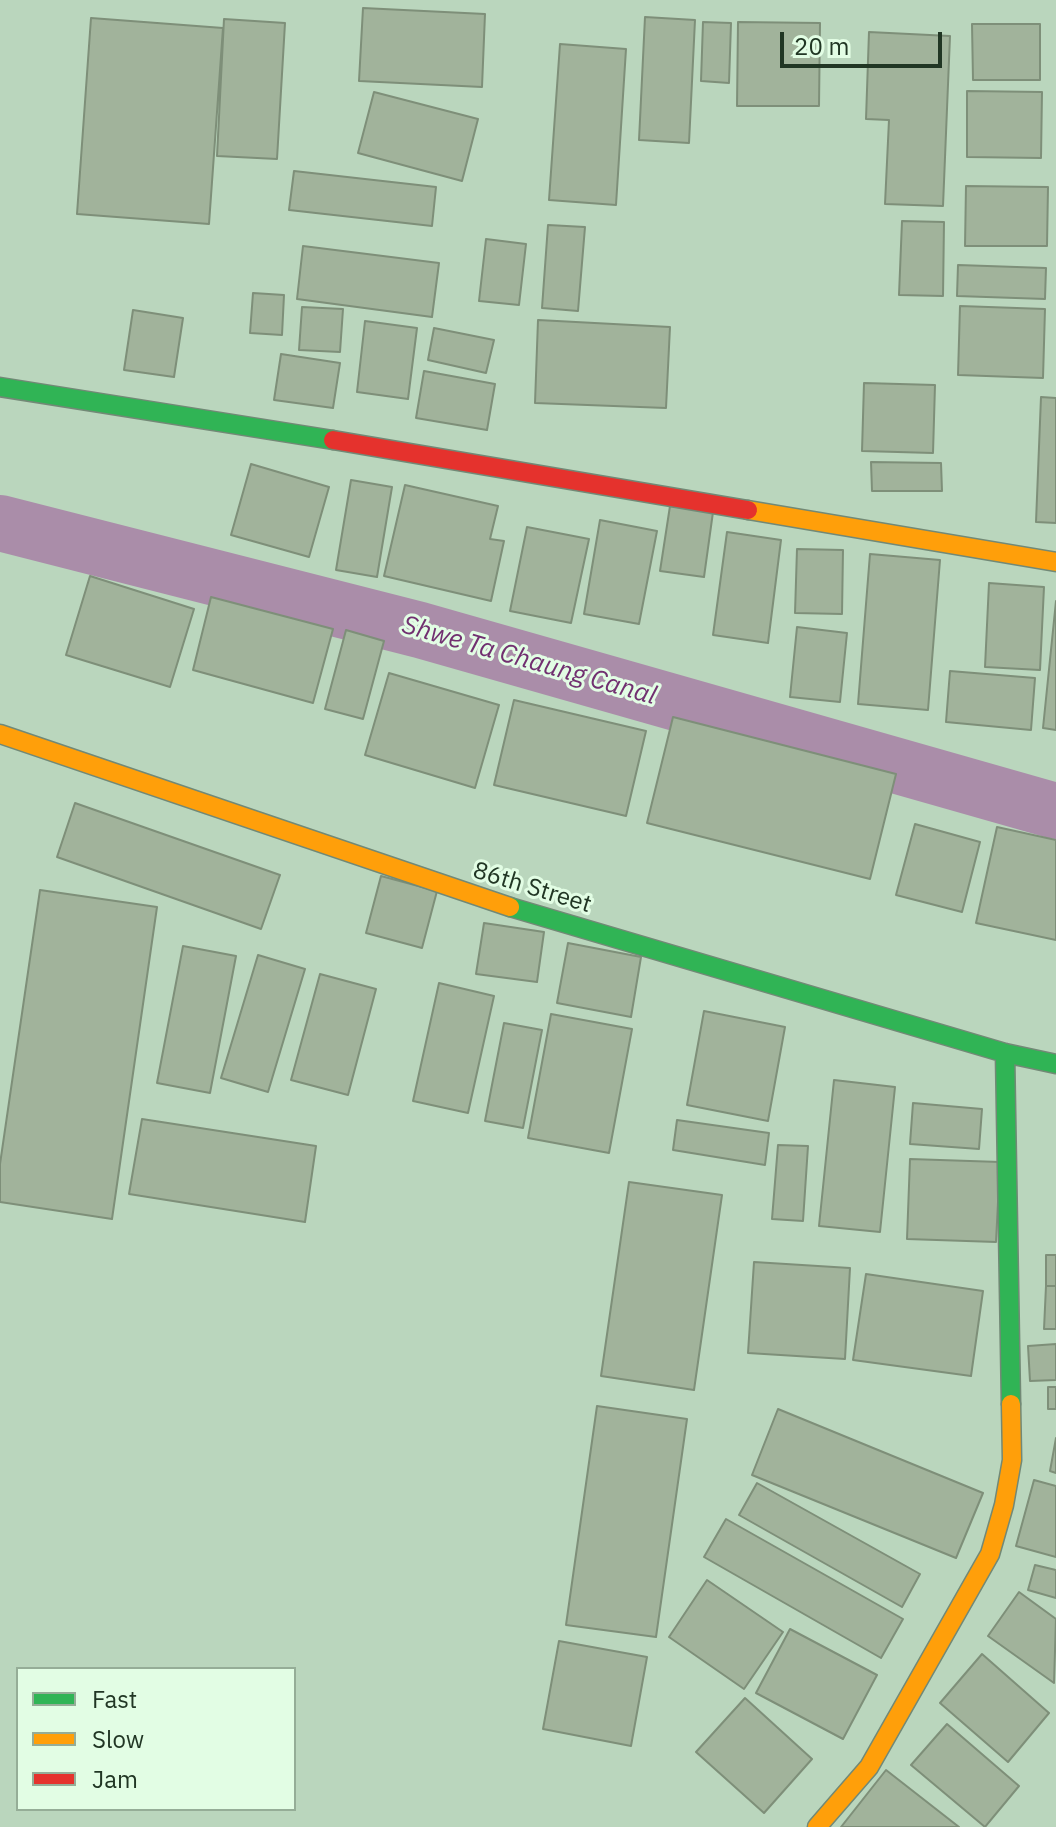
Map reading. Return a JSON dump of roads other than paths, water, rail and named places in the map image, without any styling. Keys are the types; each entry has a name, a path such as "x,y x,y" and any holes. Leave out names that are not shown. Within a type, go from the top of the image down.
{"street":[{"path":"0,387 257,426 728,506 942,546 1056,562"},
{"name":"86th Street","path":"0,734 512,908 1005,1053 1056,1064"},
{"path":"817,1827 869,1767 990,1554 1004,1505 1012,1460 1005,1053"}],"waterway":[{"name":"Shwe Ta Chaung Canal","path":"0,523 420,630 1056,811"}]}
